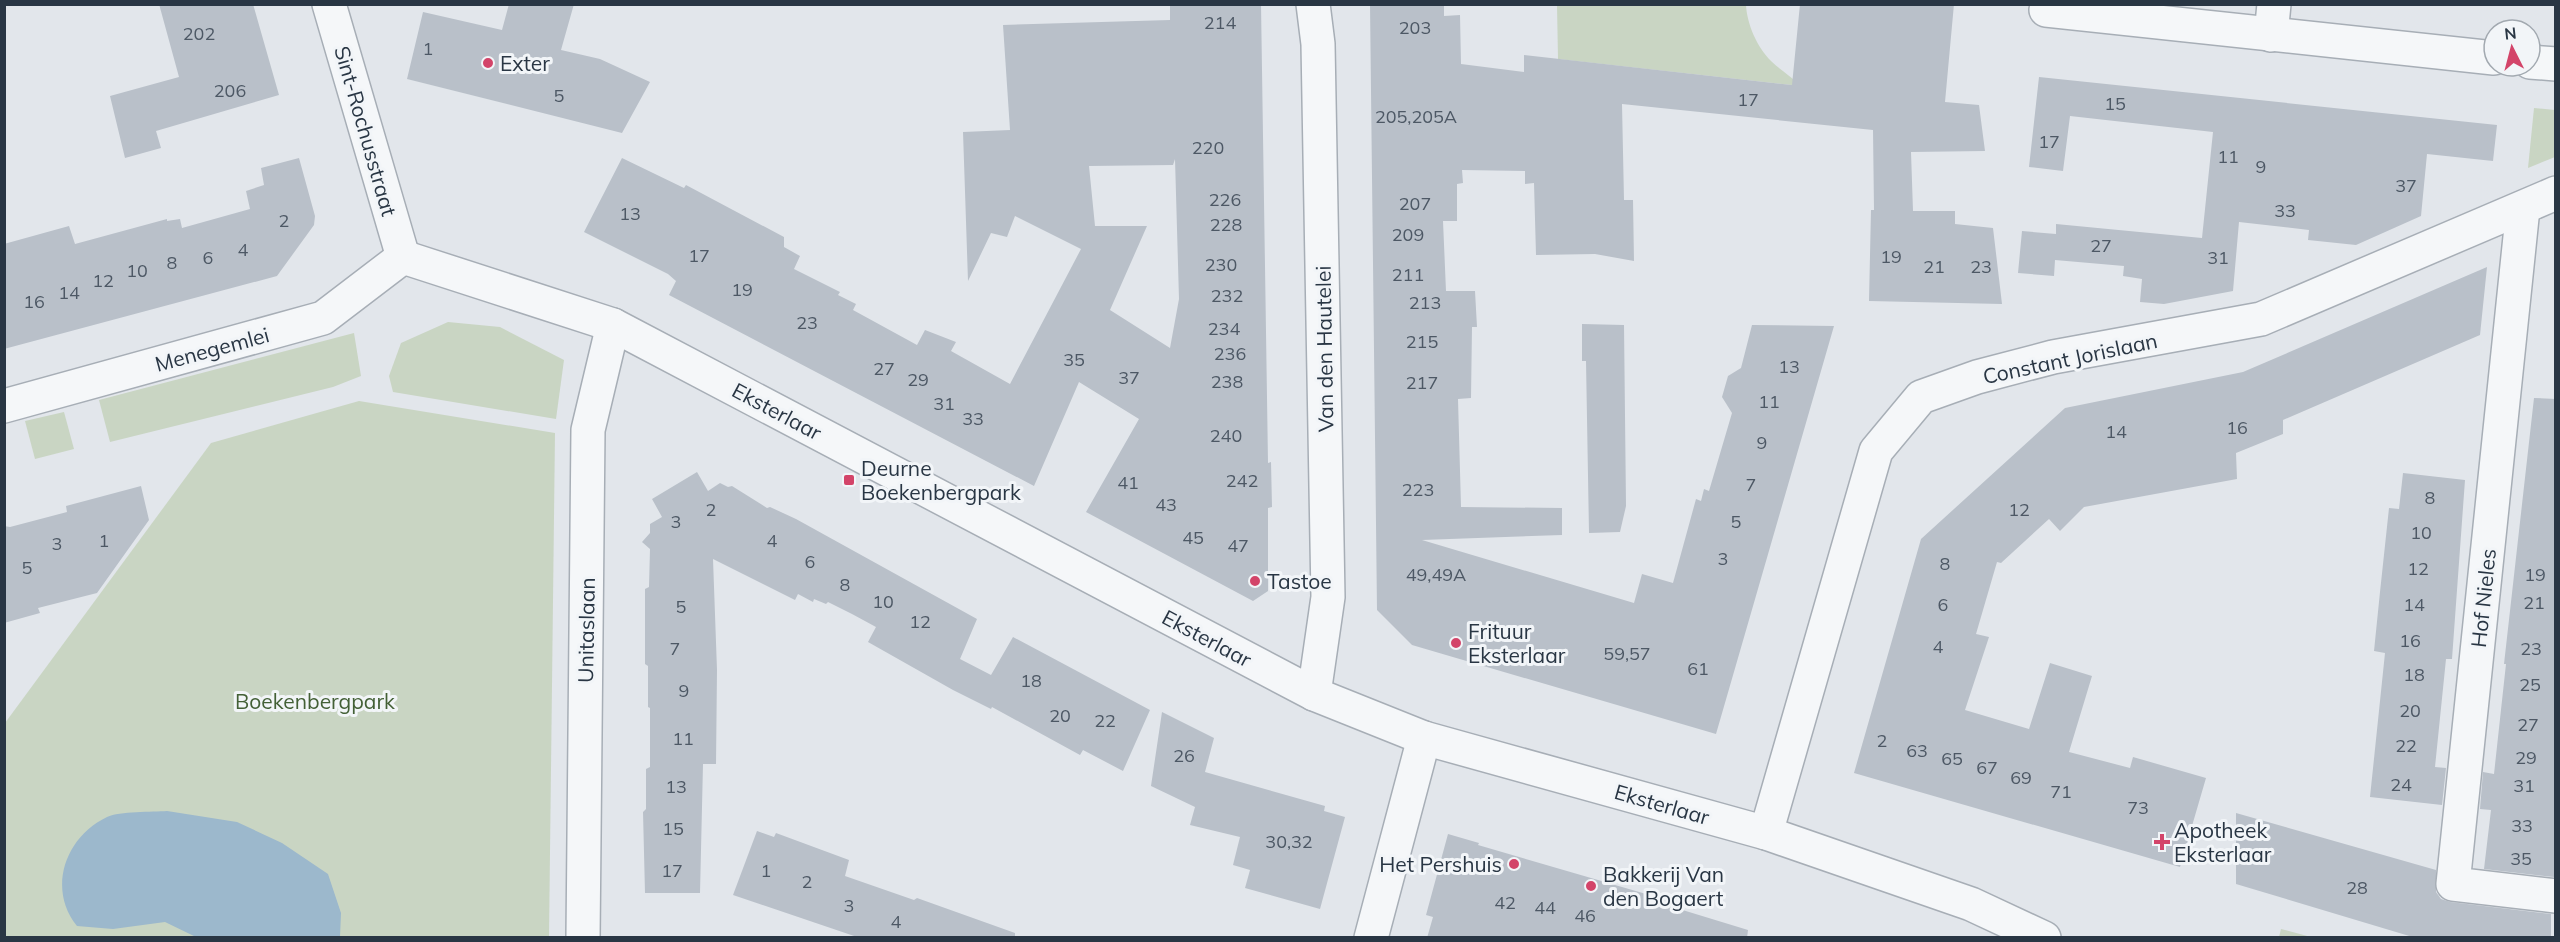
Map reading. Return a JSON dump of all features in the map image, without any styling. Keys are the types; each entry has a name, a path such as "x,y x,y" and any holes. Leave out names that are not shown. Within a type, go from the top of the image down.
{"street":[{"name":"Sint-Rochusstraat","path":"329,4 403,257"},
{"name":"Van den Hautelei","path":"1313,4 1318,44 1328,597 1314,694"},
{"path":"2046,10 2272,20 2482,56"},
{"name":"Constant Jorislaan","path":"1766,833 1875,451 1921,397 1977,377 2053,357 2261,319 2556,194"},
{"name":"Hof Nieles","path":"2523,208 2453,884 2556,896"},
{"name":"Eksterlaar","path":"403,257 613,325 1314,694 1424,738 1766,833 1971,904 2044,938"},
{"name":"Menegemlei","path":"4,406 323,318 403,257"},
{"name":"Unitaslaan","path":"583,938 588,430 613,325"},
{"path":"1371,938 1424,738"}],"green space":[{"path":"1557,5 1746,5 1751,27 1761,49 1801,86 1558,59"},
{"path":"2534,108 2555,110 2555,157 2528,168"},
{"path":"448,322 500,327 564,360 556,419 393,392 389,376 401,343"},
{"path":"354,333 361,376 333,387 110,442 99,400"},
{"name":"Boekenbergpark","path":"359,401 555,433 549,937 5,938 5,723 211,443"},
{"path":"64,412 74,449 35,459 25,421"},
{"path":"2281,929 2311,937 2279,937"}],"water":[{"path":"167,811 237,822 282,843 328,874 341,913 340,937 196,937 165,922 113,929 77,926 68,912 63,896 62,881 65,865 80,837 92,826 113,815"}],"building":[{"path":"159,4 253,4 279,95 156,131 161,148 125,158 110,96 179,77"},
{"path":"509,4 574,4 561,50 600,59 650,82 622,133 407,79 423,12 502,30"},
{"path":"1170,4 1261,4 1268,463 1271,462 1272,507 1268,508 1268,591 1253,601 1086,512 1139,419 1079,382 1034,486 669,295 676,281 668,274 584,232 622,158 684,188 686,185 784,237 784,247 800,256 794,269 840,292 838,295 856,304 853,310 917,345 925,330 956,342 951,351 1010,384 1081,249 1015,216 1007,237 991,233 968,281 963,132 1010,130 1003,25 1170,20","holes":["1175,159 1179,299 1170,348 1110,310 1147,226 1095,226 1089,166 1173,165"]},
{"path":"1370,4 1444,4 1444,16 1460,15 1461,64 1524,72 1524,55 1792,85 1800,4 1954,4 1945,102 1979,105 1985,151 1911,152 1913,211 1955,211 1955,224 1993,228 2002,304 1869,301 1871,210 1874,210 1873,130 1622,104 1624,200 1633,200 1634,261 1595,254 1536,255 1534,183 1525,184 1525,171 1462,170 1463,183 1457,184 1457,221 1443,221 1446,291 1475,291 1477,327 1472,327 1471,398 1458,399 1461,507 1562,508 1562,535 1422,540 1634,603 1642,574 1673,583 1696,499 1701,501 1704,489 1709,491 1732,413 1722,397 1728,376 1741,368 1752,325 1834,326 1716,734 1412,645 1377,610"},
{"path":"2039,77 2497,125 2493,161 2427,154 2421,216 2356,245 2308,240 2309,230 2239,222 2233,291 2164,304 2140,302 2142,279 2123,276 2124,266 2055,260 2054,276 2018,273 2022,231 2056,234 2056,224 2202,238 2213,132 2070,116 2063,171 2029,167"},
{"path":"299,158 315,216 314,225 277,276 4,349 4,244 69,226 75,244 167,219 167,221 180,219 182,228 250,209 246,191 264,185 261,168"},
{"path":"2487,267 2480,335 2283,420 2283,434 2236,453 2237,479 2084,507 2060,531 2049,519 2001,563 1997,562 1976,634 1989,637 1965,710 2029,729 2050,663 2092,676 2069,752 2130,768 2133,757 2206,778 2180,867 1854,773 1921,539 2065,408 2243,372"},
{"path":"1582,324 1624,325 1626,506 1620,532 1589,533 1586,361 1582,361"},
{"path":"2534,398 2556,399 2554,877 2484,869 2491,810 2480,809 2483,772 2494,774"},
{"path":"697,472 708,491 720,483 728,487 732,486 767,508 770,507 796,519 977,619 960,659 991,675 1013,637 1150,710 1123,771 1083,750 1080,755 992,707 991,709 953,690 868,642 876,627 852,614 828,602 826,604 814,599 813,602 798,594 795,600 713,559 717,670 716,764 703,764 700,893 645,893 643,812 646,809 646,769 650,767 650,708 648,707 648,666 645,664 645,589 649,587 650,549 642,542 650,533 650,524 662,517 652,499"},
{"path":"2403,473 2465,480 2452,659 2446,659 2435,767 2446,768 2442,805 2370,797 2385,653 2374,651 2380,592 2389,508 2399,509"},
{"path":"141,486 149,520 97,593 38,608 40,613 4,623 4,526 10,527 67,512 66,506"},
{"path":"1162,712 1214,738 1205,772 1325,806 1324,811 1345,817 1320,909 1245,888 1250,870 1233,865 1240,837 1190,825 1195,807 1151,786"},
{"path":"2236,813 2436,870 2436,892 2441,899 2450,902 2551,914 2551,938 2416,938 2236,884"},
{"path":"757,831 774,837 776,833 849,860 845,876 914,900 917,898 1015,933 1015,938 860,938 733,895"},
{"path":"1448,834 1479,843 1478,845 1677,903 1676,908 1748,930 1747,938 1427,938 1433,917 1426,915"}],"place":[{"name":"Exter","path":"488,63"},
{"name":"Deurne Boekenbergpark","path":"849,480"},
{"name":"Tastoe","path":"1255,581"},
{"name":"Frituur Eksterlaar","path":"1456,643"},
{"name":"Apotheek Eksterlaar","path":"2162,842"},
{"name":"Het Pershuis","path":"1514,864"},
{"name":"Bakkerij Van den Bogaert","path":"1591,886"}]}
